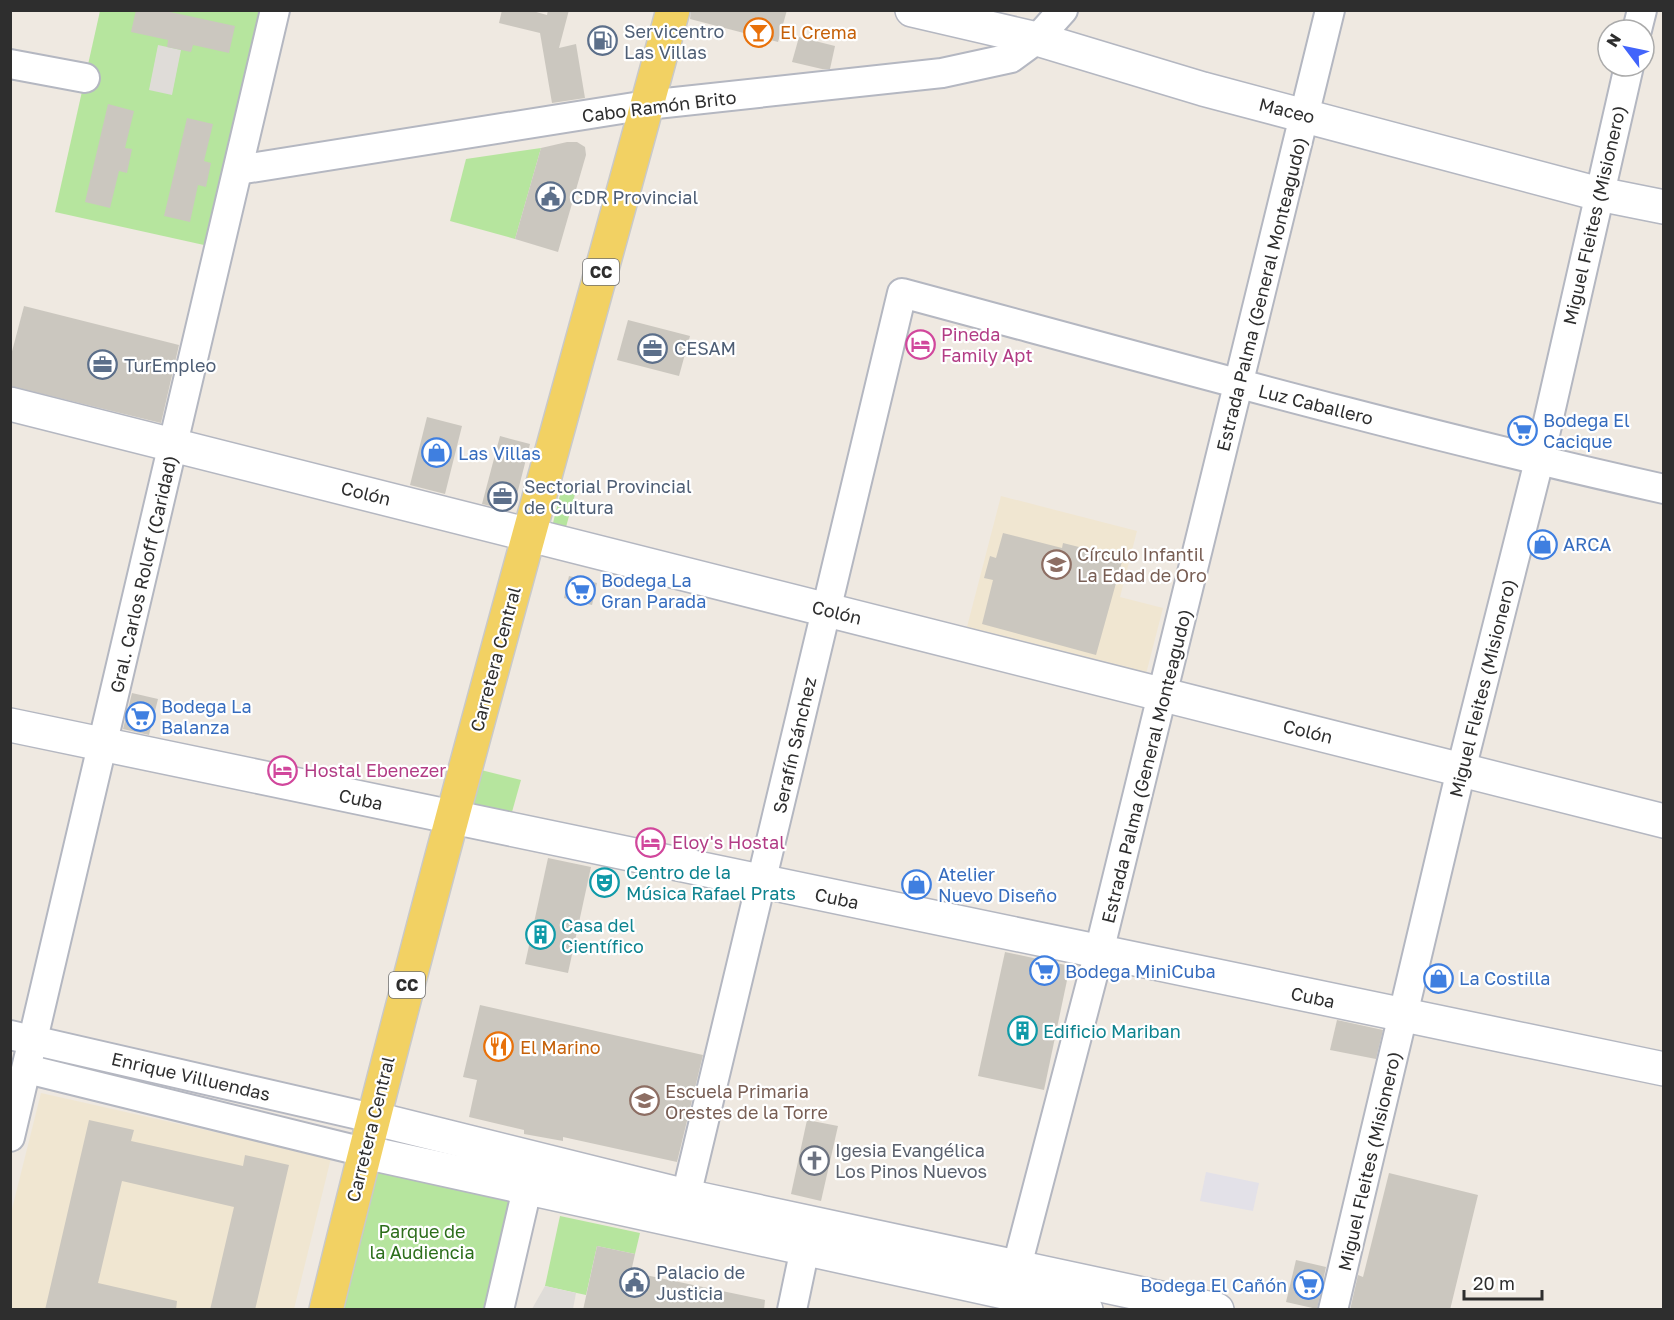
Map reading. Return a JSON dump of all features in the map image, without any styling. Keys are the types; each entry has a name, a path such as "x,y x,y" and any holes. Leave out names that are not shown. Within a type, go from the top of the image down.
{"main road":[{"name":"Carretera Central","path":"326,1310 372,1118 451,818 673,10"},
{"name":"Maceo","path":"912,10 1037,39 1203,89 1599,194 1664,207"},
{"name":"Colón","path":"10,404 530,533 1664,821"},
{"name":"Cuba","path":"10,726 1664,1069"},
{"path":"372,1118 686,1196 1086,1310"},
{"path":"364,1152 527,1189 1011,1290 1217,1310"}],"street":[{"name":"Gral. Carlos Roloff (Caridad)","path":"10,1137 27,1069 22,1038 103,745 275,10"},
{"name":"Cabo Ramón Brito","path":"238,170 647,105 942,73 1011,58 1037,39 1063,10"},
{"name":"Estrada Palma (General Monteagudo)","path":"1011,1290 1100,952 1330,10"},
{"path":"10,64 85,78"},
{"name":"Miguel Fleites (Misionero)","path":"1333,1310 1461,770 1539,461 1626,78"},
{"name":"Luz Caballero","path":"902,293 1539,461 1664,489"},
{"name":"Serafín Sánchez","path":"686,1196 902,293"},
{"name":"Enrique Villuendas","path":"22,1038 372,1118"},
{"name":"Enrique Villuendas","path":"27,1069 364,1152"},
{"path":"499,1310 527,1189"},
{"path":"792,1310 805,1248"}],"shaded area":[{"path":"158,45 181,50 172,95 149,90"},
{"name":"Círculo Infantil La Edad de Oro","path":"1001,496 1137,531 1120,597 1163,608 1146,674 967,627"},
{"path":"41,1093 331,1158 294,1309 11,1310 11,1213"},
{"path":"1206,1172 1259,1183 1253,1211 1200,1201"},
{"path":"545,1286 576,1293 573,1309 532,1309"}],"green space":[{"path":"100,11 266,11 213,247 55,212"},
{"path":"541,148 515,239 450,221 466,159"},
{"path":"563,483 577,487 566,527 553,523"},
{"path":"481,770 521,780 510,819 471,809"},
{"name":"Parque de la Audiencia","path":"369,1167 511,1196 486,1309 338,1310"},
{"path":"560,1216 640,1233 635,1254 597,1246 586,1295 545,1286"}],"building":[{"path":"136,10 161,10 235,26 229,53 193,45 191,52 167,47 168,40 131,32"},
{"path":"502,10 529,10 547,15 548,10 569,10 559,48 576,44 585,98 552,103 540,33 499,23"},
{"name":"El Crema","path":"691,10 787,10 778,42 690,19"},
{"path":"799,37 835,46 830,69 792,62"},
{"path":"108,104 134,111 125,148 132,149 127,173 119,171 110,208 85,202"},
{"path":"187,118 213,124 204,161 211,163 206,187 198,185 190,222 164,216"},
{"name":"CDR Provincial","path":"577,142 585,147 586,155 558,252 515,239 541,148"},
{"path":"24,306 179,345 161,423 10,386 10,359"},
{"name":"CESAM","path":"628,320 690,336 679,376 617,360"},
{"name":"Las Villas","path":"427,417 462,426 445,494 410,485"},
{"path":"500,436 530,444 515,502 504,509 482,504"},
{"path":"1003,533 1062,548 1063,543 1123,558 1096,655 982,624 993,580 984,578 990,556 996,558"},
{"name":"Bodega La Gran Parada","path":"569,576 597,583 592,605 564,598"},
{"name":"Bodega La Balanza","path":"132,693 158,699 149,735 123,729"},
{"name":"Casa del Científico","path":"548,858 591,867 568,973 525,964"},
{"name":"Edificio Mariban","path":"1005,952 1070,966 1044,1090 978,1076"},
{"path":"480,1005 703,1055 677,1162 563,1137 563,1141 524,1134 524,1130 469,1117 477,1080 463,1077"},
{"path":"1337,1020 1383,1030 1376,1059 1330,1050"},
{"path":"89,1120 134,1130 131,1141 243,1166 245,1155 289,1165 255,1310 210,1310 234,1207 122,1181 98,1283 177,1301 176,1310 45,1310"},
{"name":"Igesia Evangélica Los Pinos Nuevos","path":"807,1120 838,1126 821,1201 791,1194"},
{"path":"1389,1173 1478,1195 1450,1310 1350,1310 1358,1275 1363,1277"},
{"name":"Palacio de Justicia","path":"597,1246 635,1254 631,1272 765,1300 764,1310 583,1310"},
{"name":"Bodega El Cañón","path":"1296,1260 1326,1267 1317,1309 1286,1302"}],"place":[{"name":"El Crema","path":"759,32"},
{"name":"Servicentro Las Villas","path":"603,41"},
{"name":"CDR Provincial","path":"550,197"},
{"name":"Pineda Family Apt","path":"920,344"},
{"name":"CESAM","path":"653,348"},
{"name":"TurEmpleo","path":"103,365"},
{"name":"Bodega El Cacique","path":"1522,430"},
{"name":"Las Villas","path":"437,453"},
{"name":"Sectorial Provincial de Cultura","path":"503,496"},
{"name":"ARCA","path":"1542,544"},
{"name":"Círculo Infantil La Edad de Oro","path":"1056,564"},
{"name":"Bodega La Gran Parada","path":"580,590"},
{"name":"Bodega La Balanza","path":"140,716"},
{"name":"Hostal Ebenezer","path":"283,770"},
{"name":"Eloy's Hostal","path":"651,842"},
{"name":"Centro de la Música Rafael Prats","path":"605,882"},
{"name":"Atelier Nuevo Diseño","path":"917,884"},
{"name":"Casa del Científico","path":"540,935"},
{"name":"Bodega MiniCuba","path":"1044,971"},
{"name":"La Costilla","path":"1438,978"},
{"name":"Edificio Mariban","path":"1022,1031"},
{"name":"El Marino","path":"499,1047"},
{"name":"Escuela Primaria Orestes de la Torre","path":"644,1101"},
{"name":"Igesia Evangélica Los Pinos Nuevos","path":"814,1160"},
{"name":"Palacio de Justicia","path":"635,1282"},
{"name":"Bodega El Cañón","path":"1308,1285"}]}
